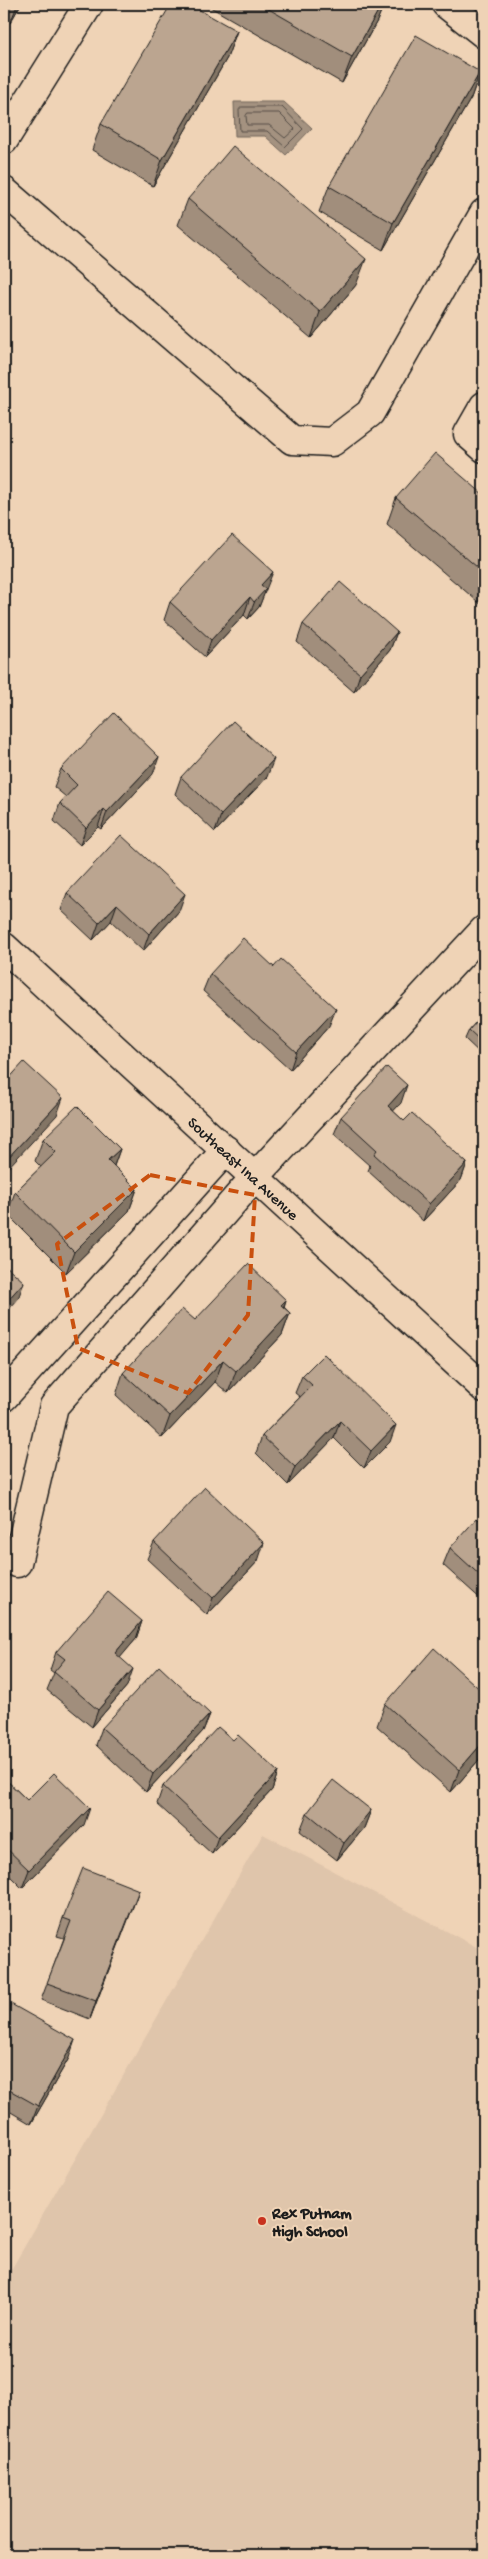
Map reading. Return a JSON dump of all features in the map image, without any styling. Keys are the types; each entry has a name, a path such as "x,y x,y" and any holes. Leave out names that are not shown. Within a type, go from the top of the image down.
{"street":[{"path":"4,140 90,4"},
{"path":"446,4 484,34"},
{"path":"4,191 292,440 332,442 370,412 484,213"},
{"path":"484,406 468,434 484,448"},
{"path":"17,1563 54,1406 255,1177 484,930"},
{"name":"Southeast Ina Avenue","path":"9,962 226,1150 484,1388"},
{"path":"4,1397 226,1150"}],"highlighted area":[{"path":"150,1175 255,1195 248,1315 188,1393 78,1348 57,1244"}],"shaded area":[{"name":"Rex Putnam High School","path":"263,1834 484,1951 484,2555 4,2555 4,2282"}],"water":[{"path":"234,102 284,102 312,128 286,155 265,136 235,136"}],"building":[{"path":"171,4 189,4 237,31 162,160 101,124"},
{"path":"260,4 382,4 352,57"},
{"path":"416,35 480,72 393,223 329,186"},
{"path":"233,146 366,259 320,312 188,199"},
{"path":"435,453 484,495 484,573 396,498"},
{"path":"232,535 273,572 261,585 266,589 254,602 250,597 211,640 170,602"},
{"path":"340,582 397,632 360,674 303,624"},
{"path":"114,713 159,757 107,812 104,809 86,828 60,803 77,785 61,769"},
{"path":"233,721 274,759 221,815 181,777"},
{"path":"121,835 185,894 149,934 117,904 99,923 67,893"},
{"path":"243,938 274,967 281,959 336,1009 296,1052 210,974"},
{"path":"484,1013 484,1044 469,1030"},
{"path":"24,1062 63,1098 4,1162 4,1084"},
{"path":"387,1067 407,1085 388,1106 404,1121 412,1113 467,1163 429,1204 374,1154 377,1150 341,1117"},
{"path":"77,1106 120,1149 108,1160 137,1189 74,1252 15,1192 56,1152 43,1139"},
{"path":"4,1264 24,1282 4,1304"},
{"path":"248,1264 286,1300 281,1305 290,1313 236,1371 223,1360 170,1416 123,1373 182,1309 195,1320"},
{"path":"324,1354 396,1425 371,1451 340,1421 295,1467 262,1436 312,1385 302,1376"},
{"path":"205,1487 264,1543 213,1598 154,1542"},
{"path":"477,1518 484,1525 484,1579 450,1548"},
{"path":"108,1592 142,1621 115,1653 133,1669 98,1710 54,1672 65,1659 56,1652"},
{"path":"434,1648 484,1693 484,1741 459,1770 385,1704"},
{"path":"159,1666 210,1714 153,1774 102,1728"},
{"path":"218,1727 233,1740 238,1735 278,1772 218,1837 163,1786"},
{"path":"54,1773 90,1808 29,1870 4,1846 4,1778 27,1800"},
{"path":"333,1780 371,1810 344,1843 307,1813"},
{"path":"83,1868 139,1890 96,2001 47,1983 71,1921 63,1918"},
{"path":"11,2004 75,2040 38,2106 4,2087 4,2017"}],"place":[{"name":"Rex Putnam High School","path":"262,2221"}]}
